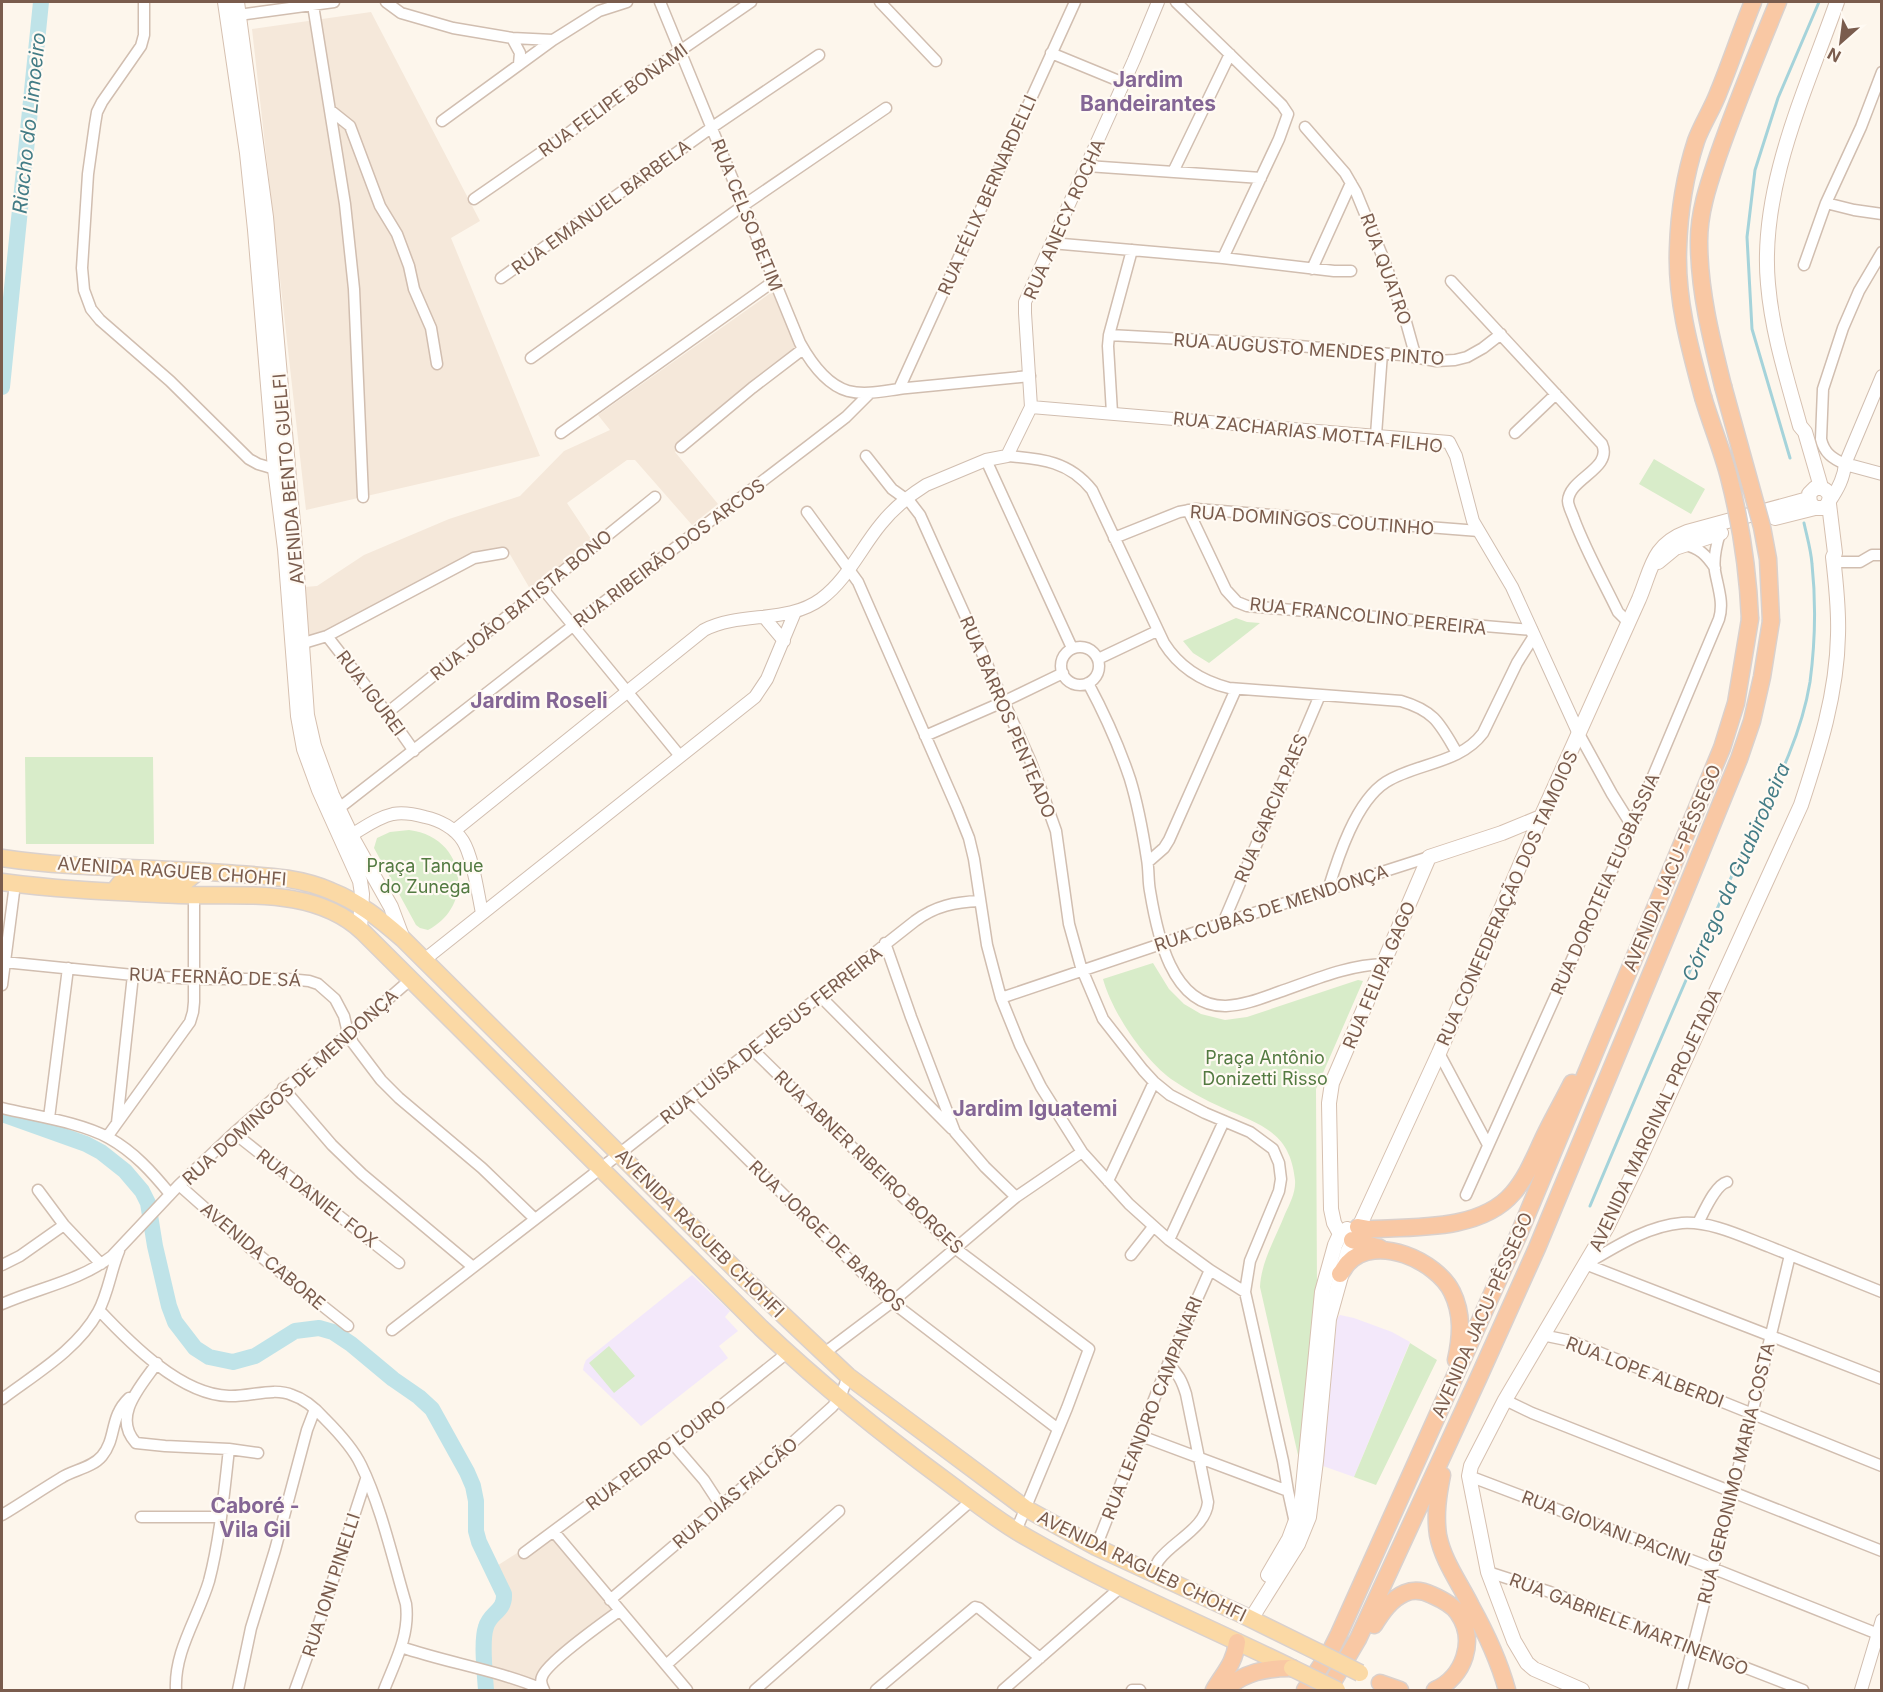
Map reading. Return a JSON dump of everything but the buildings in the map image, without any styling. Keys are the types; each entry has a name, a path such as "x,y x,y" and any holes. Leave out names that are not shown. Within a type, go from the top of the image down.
{"highway":[{"name":"AVENIDA JACU-PÊSSEGO","path":"1305,1690 1339,1634 1518,1236 1730,726 1750,619 1748,573 1729,476 1703,397 1685,328 1678,250 1686,181 1697,141 1719,93 1753,2"},
{"name":"AVENIDA JACU-PÊSSEGO","path":"1328,1690 1358,1639 1449,1445 1537,1248 1739,759 1752,721 1771,621 1768,559 1762,527 1708,324 1701,279 1699,239 1705,196 1725,137 1778,2"},
{"path":"1350,1234 1369,1229 1464,1222 1502,1205 1524,1180 1579,1070 1601,1040"},
{"path":"1350,1234 1414,1258 1434,1270 1451,1289 1461,1324 1460,1341 1448,1393"},
{"path":"1340,1274 1348,1262 1360,1255 1372,1251 1393,1251"},
{"path":"1449,1445 1438,1496 1436,1517 1438,1536 1444,1557 1471,1605 1501,1668 1507,1690"},
{"path":"1358,1639 1368,1634 1383,1611 1395,1598 1408,1591 1422,1591 1448,1604 1458,1612 1465,1626 1468,1641 1466,1656 1452,1680 1435,1690"},
{"path":"1214,1690 1231,1666 1237,1642"},
{"path":"1224,1690 1251,1673 1270,1668 1292,1668"},
{"path":"1386,1687 1400,1690"}],"main road":[{"name":"AVENIDA BENTO GUELFI","path":"225,2 235,11 266,217 297,645 298,716 304,749 319,790 352,836 360,881 362,930"},
{"name":"AVENIDA MARGINAL PROJETADA","path":"1469,1476 1471,1466 1505,1400 1606,1227 1644,1150 1801,805 1828,717 1836,670 1838,635 1833,560 1835,553 1799,433 1800,426 1771,315 1767,282 1768,222 1772,199 1785,148 1837,2"},
{"name":"AVENIDA BENTO GUELFI","path":"235,11 275,469 307,715 314,746 338,809 391,907 402,939"},
{"name":"RUA CONFEDERAÇÃO DOS TAMOIOS","path":"1652,567 1666,554 1684,544 1820,498"},
{"name":"RUA CONFEDERAÇÃO DOS TAMOIOS","path":"1247,1617 1298,1544 1308,1517 1316,1461 1329,1319 1350,1234 1439,1053 1652,567 1654,557 1664,544 1677,536 1820,498"},
{"name":"RUA CUBAS DE MENDONÇA","path":"1429,857 1502,833 1541,817"},
{"name":"RUA FELIPA GAGO","path":"1350,1234 1334,1223 1331,1209 1329,1103 1332,1083 1429,857"},
{"name":"AVENIDA RAGUEB CHOHFI","path":"5,859 285,877 331,890 362,905 424,960 745,1279 848,1376 1025,1508 1096,1547 1247,1617 1386,1687"},
{"path":"114,891 122,880 185,882 199,871"},
{"name":"AVENIDA RAGUEB CHOHFI","path":"8,883 194,895 271,896 296,900 331,911 362,930 787,1353 888,1437 1016,1531 1057,1555 1336,1690"},
{"path":"362,930 377,936 404,959 416,962 424,960"},
{"name":"RUA CONFEDERAÇÃO DOS TAMOIOS","path":"1247,1617 1295,1524 1303,1492 1322,1292 1333,1248 1350,1234"},
{"path":"1469,1476 1488,1572 1514,1641 1527,1663 1543,1673 1582,1690"},
{"path":"1057,1555 1088,1557 1096,1547"}],"street":[{"path":"144,2 144,35 141,46 97,112 83,238 82,268 86,299 100,320 170,381 249,459 275,469"},
{"path":"235,11 334,2"},
{"path":"386,2 400,13 432,23 512,38 553,40"},
{"path":"442,121 598,6 627,2"},
{"name":"RUA CELSO BETIM","path":"660,2 804,349 832,383 849,391 870,393"},
{"name":"RUA FELIPE BONAMI","path":"474,199 751,2"},
{"path":"880,2 936,61"},
{"name":"RUA FÉLIX BERNARDELLI","path":"899,389 1075,2"},
{"name":"RUA ANECY ROCHA","path":"1007,456 1031,407 1025,302 1158,2"},
{"path":"1176,2 1282,105 1288,114 1280,139 1223,258"},
{"path":"313,5 345,204 354,289 363,497"},
{"path":"512,38 519,48 519,64"},
{"path":"1051,53 1124,83"},
{"path":"1173,172 1230,54"},
{"name":"RUA EMANUEL BARBELA","path":"501,278 711,128 819,55"},
{"path":"1804,265 1826,203 1861,127 1881,72"},
{"path":"531,358 744,205 886,108"},
{"path":"330,110 350,126 380,206 397,234 409,266 414,289 431,328 436,364"},
{"name":"RUA QUATRO","path":"1305,127 1335,159 1351,183 1368,218 1406,322 1416,358"},
{"path":"1087,166 1261,178"},
{"path":"1312,268 1351,183"},
{"path":"1826,203 1881,214"},
{"path":"1052,243 1351,271"},
{"path":"1112,413 1109,335 1132,250"},
{"path":"1881,252 1851,308 1823,389 1821,439 1822,446 1834,459 1881,474"},
{"path":"561,434 774,281"},
{"path":"1451,281 1598,438 1605,450 1604,456 1596,466 1572,489 1568,501 1579,531 1618,612 1628,622"},
{"name":"RUA AUGUSTO MENDES PINTO","path":"1109,335 1276,344 1382,353 1436,361 1467,357 1500,334"},
{"path":"681,447 752,388 804,349"},
{"path":"1376,435 1382,353"},
{"path":"870,393 1030,376"},
{"path":"1820,498 1839,486 1845,472 1845,464 1881,376"},
{"name":"RUA RIBEIRÃO DOS ARCOS","path":"338,809 846,417 870,393"},
{"path":"1515,432 1556,394"},
{"name":"RUA ZACHARIAS MOTTA FILHO","path":"1031,407 1449,442 1456,456 1473,521 1512,587 1579,734 1632,826"},
{"name":"RUA BARROS PENTEADO","path":"866,456 892,489 907,499 920,515 1030,759 1056,831 1069,924 1082,969 1103,1019 1154,1082 1170,1095 1250,1132 1273,1149 1280,1163 1280,1191 1250,1262 1245,1292 1295,1524"},
{"path":"454,831 704,630 729,620 795,612 811,606 823,598 849,568 882,523 907,499 926,485 986,460 1007,456 1062,465 1082,478 1092,490 1157,631 1172,657 1189,671 1216,685 1236,689 1401,701 1427,711 1438,723 1457,753"},
{"path":"986,460 1072,648"},
{"name":"RUA JOÃO BATISTA BONO","path":"387,713 655,497"},
{"name":"RUA DOMINGOS COUTINHO","path":"1114,538 1188,510 1479,531"},
{"name":"RUA FRANCOLINO PEREIRA","path":"1188,510 1226,590 1237,602 1247,606 1533,633"},
{"path":"807,512 858,582 969,838 987,945 1001,998 1032,1070 1082,1152 1108,1181 1169,1240 1245,1292"},
{"name":"RUA DOROTEIA EUGBASSIA","path":"1466,1196 1632,826 1719,619 1722,605 1715,568 1716,547 1720,533"},
{"path":"1684,544 1698,549 1715,568"},
{"path":"297,645 327,636 479,556 503,553"},
{"path":"1833,560 1860,562 1872,555 1881,555"},
{"path":"543,589 680,756"},
{"path":"424,960 755,697 767,678 795,612"},
{"path":"764,617 784,641"},
{"path":"1098,658 1157,631"},
{"path":"1328,890 1334,869 1356,818 1375,791 1386,782 1457,753 1476,742 1483,734 1533,633"},
{"name":"RUA IGUREI","path":"327,636 414,751"},
{"path":"1081,646 1089,649 1098,658 1098,673 1088,683 1074,683 1065,678 1061,669 1062,659 1072,648 1081,646"},
{"path":"925,736 1063,673"},
{"path":"1088,683 1098,701 1130,779 1162,943 1176,977 1186,989 1208,1003 1229,1006 1254,1001 1343,970 1364,965 1384,964"},
{"path":"1148,862 1164,848 1169,840 1236,689"},
{"name":"RUA GARCIA PAES","path":"1222,923 1320,695"},
{"path":"352,836 374,821 393,814 411,813 437,820 454,831 463,841 482,913"},
{"name":"RUA CUBAS DE MENDONÇA","path":"1001,998 1082,969 1429,857"},
{"path":"2,985 8,883"},
{"path":"107,1137 190,1022 194,1012 194,895"},
{"path":"885,943 933,909 956,902 980,901"},
{"name":"RUA LUÍSA DE JESUS FERREIRA","path":"392,1330 688,1100 885,943 955,1132 985,1167 1016,1197"},
{"name":"RUA FERNÃO DE SÁ","path":"4,962 133,975 194,979 288,979 318,984 335,999 344,1016 353,1043 375,1072 399,1098 482,1168 534,1218"},
{"path":"49,1118 68,968"},
{"path":"117,1124 133,975"},
{"name":"RUA DOMINGOS DE MENDONÇA","path":"2,1304 79,1275 101,1264 234,1132 410,980"},
{"path":"819,995 955,1132"},
{"name":"RUA ABNER RIBEIRO BORGES","path":"752,1049 956,1249 1089,1349 1016,1531"},
{"path":"1439,1053 1488,1145"},
{"path":"1108,1181 1154,1082"},
{"path":"284,1088 332,1144 362,1174 473,1267"},
{"name":"RUA JORGE DE BARROS","path":"688,1100 892,1302 1058,1429"},
{"name":"RUA DOMINGOS DE MENDONÇA","path":"2,1108 49,1118 107,1137 141,1161 170,1194"},
{"path":"1169,1240 1224,1121"},
{"name":"RUA DANIEL FOX","path":"234,1132 399,1263"},
{"path":"823,1354 892,1302 1016,1197 1082,1152"},
{"path":"1698,1223 1718,1188 1723,1182 1727,1182"},
{"name":"AVENIDA CABORE","path":"179,1185 250,1248 348,1326"},
{"path":"38,1190 64,1225 101,1264"},
{"path":"1585,1264 1623,1242 1658,1228 1682,1223 1698,1223 1735,1234 1881,1292"},
{"path":"2,1265 20,1256 64,1225"},
{"path":"1131,1255 1153,1227"},
{"path":"1606,1227 1615,1239 1623,1242"},
{"path":"2,1399 68,1349 81,1335 99,1310 122,1245"},
{"name":"RUA GERONIMO MARIA COSTA","path":"1682,1690 1790,1255"},
{"path":"1585,1264 1881,1379"},
{"name":"RUA LEANDRO CAMPANARI","path":"1096,1547 1168,1364 1210,1270"},
{"path":"99,1310 136,1348 201,1391 218,1396 278,1392 290,1394 315,1409 339,1433 354,1453 366,1479 380,1516 406,1604 408,1617 406,1631 384,1690"},
{"name":"RUA LOPE ALBERDI","path":"1542,1335 1571,1341 1881,1466"},
{"name":"RUA PEDRO LOURO","path":"524,1553 672,1444 787,1353"},
{"path":"2,1515 63,1476 97,1461 110,1442 118,1412 157,1363"},
{"path":"1153,1574 1158,1561 1198,1522 1208,1507 1182,1380 1168,1364"},
{"name":"RUA DIAS FALCÃO","path":"610,1600 788,1448 840,1398 848,1376"},
{"path":"138,1389 127,1413 130,1432 136,1443 258,1453"},
{"path":"1505,1400 1532,1413 1881,1551"},
{"path":"238,1690 251,1628 315,1409"},
{"path":"1141,1436 1288,1491"},
{"path":"672,1444 704,1480 722,1506"},
{"path":"176,1690 179,1660 208,1584 221,1517 229,1449"},
{"name":"RUA GIOVANI PACINI","path":"1469,1476 1878,1634"},
{"name":"RUA IONI PINELLI","path":"295,1690 366,1479"},
{"path":"755,1690 972,1500"},
{"path":"666,1665 839,1511"},
{"path":"141,1517 221,1517"},
{"path":"554,1532 687,1690"},
{"name":"RUA GABRIELE MARTINENGO","path":"1488,1572 1550,1592 1803,1690"},
{"path":"1003,1690 1121,1587"},
{"path":"876,1690 975,1607 1040,1658"},
{"path":"543,1690 542,1677 550,1665 619,1611"},
{"path":"1861,1690 1881,1620"},
{"path":"401,1647 443,1661 525,1681 543,1690"},
{"path":"1132,1690 1140,1690"}],"shaded area":[{"path":"371,12 480,221 451,238 540,456 306,510 252,29"},
{"path":"772,292 796,348 675,452 718,504 692,525 635,460 627,460 567,503 593,542 533,594 508,551 473,555 306,640 305,587 317,586 364,555 449,519 520,496 564,451 610,430 598,415"},
{"path":"692,1275 730,1311 725,1317 738,1331 719,1346 728,1358 641,1426 583,1370 584,1365 586,1360"},
{"path":"1340,1315 1392,1332 1410,1342 1354,1477 1323,1466 1337,1318"},
{"path":"552,1531 612,1609 564,1647 536,1690 487,1690 486,1627 504,1602 492,1569"}],"green space":[{"path":"1654,459 1705,489 1691,514 1639,484"},
{"path":"1236,618 1260,623 1209,663 1193,653 1183,641"},
{"path":"25,757 153,757 154,844 26,844"},
{"name":"Praça Tanque do Zunega","path":"409,830 428,835 442,844 452,857 458,873 458,889 453,904 444,918 428,930 416,925 374,848 377,838 390,832"},
{"name":"Praça Antônio Donizetti Risso","path":"1153,963 1169,989 1184,1004 1201,1014 1225,1020 1247,1017 1358,980 1363,981 1316,1089 1317,1289 1300,1464 1260,1287 1266,1259 1294,1193 1295,1180 1292,1164 1287,1150 1271,1132 1261,1125 1216,1105 1171,1079 1160,1070 1130,1034 1113,1006 1103,979"},
{"path":"1410,1343 1437,1360 1376,1485 1354,1477"},
{"path":"609,1346 635,1376 614,1393 589,1363"}],"waterway":[{"name":"Riacho do Limoeiro","path":"2,387 41,2"},
{"name":"Córrego da Guabirobeira","path":"1790,458 1752,329 1747,237 1755,170 1778,98 1819,2"},
{"name":"Córrego da Guabirobeira","path":"1590,1206 1697,954 1789,755 1805,707 1813,653 1814,593 1810,549 1804,523"},
{"path":"2,1114 86,1144 101,1152 125,1171 142,1191 148,1203 169,1306 175,1322 195,1348 209,1357 233,1362 255,1356 295,1331 319,1328 333,1332 351,1344 432,1409 473,1486 476,1501 476,1531 479,1542 504,1594 502,1605 488,1622 485,1633 486,1690"}],"district":[{"name":"Jardim Bandeirantes","path":"1148,91"},
{"name":"Jardim Roseli","path":"539,700"},
{"name":"Jardim Iguatemi","path":"1035,1108"},
{"name":"Caboré - Vila Gil","path":"255,1517"}]}
